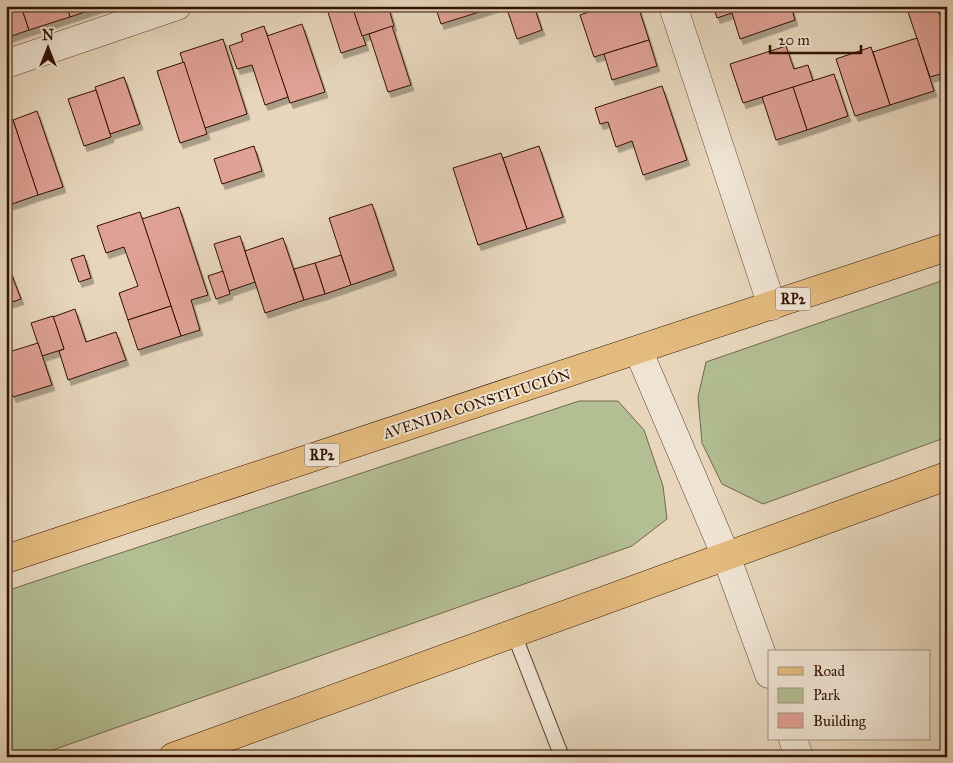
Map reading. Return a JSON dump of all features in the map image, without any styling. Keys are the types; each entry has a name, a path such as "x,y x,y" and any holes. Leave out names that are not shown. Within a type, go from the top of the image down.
{"main road":[{"name":"AVENIDA CONSTITUCIÓN","path":"6,559 947,247"},
{"path":"173,757 947,476"}],"street":[{"path":"6,64 177,6"},
{"path":"673,6 772,306"},
{"path":"638,350 726,556 768,671"},
{"path":"793,740 799,757"}],"lane":[{"path":"514,634 562,757"}],"green space":[{"path":"947,279 947,437 763,504 722,484 702,443 698,397 706,362"},
{"path":"579,401 618,401 644,430 663,486 667,519 632,546 33,757 6,757 6,591"}],"building":[{"path":"6,6 21,6 29,30 6,38"},
{"path":"21,6 67,6 70,17 29,30"},
{"path":"67,6 103,6 70,17"},
{"path":"326,6 352,6 366,45 341,53"},
{"path":"361,6 388,6 394,26 362,36 353,9"},
{"path":"435,6 495,6 495,7 441,24"},
{"path":"506,6 534,6 542,30 517,39"},
{"path":"606,6 638,6 649,40 594,57 580,15"},
{"path":"713,6 791,6 795,20 740,39 732,13 717,18"},
{"path":"906,6 936,6 939,14 947,11 947,72 930,77"},
{"path":"302,24 325,92 290,103 267,36"},
{"path":"264,26 288,97 265,105 252,65 237,69 229,46 243,41 241,34"},
{"path":"392,26 411,85 388,92 369,34"},
{"path":"917,38 934,91 890,105 873,52"},
{"path":"223,39 247,114 205,128 180,53"},
{"path":"649,40 657,66 612,80 604,54"},
{"path":"786,46 794,69 808,65 813,81 743,103 730,64"},
{"path":"871,47 890,105 855,116 836,59"},
{"path":"184,62 207,134 180,143 157,71"},
{"path":"834,74 848,116 807,130 793,87"},
{"path":"124,77 140,124 110,134 95,87"},
{"path":"662,86 687,160 643,175 632,141 616,147 608,122 600,124 595,108"},
{"path":"793,87 807,130 776,140 762,97"},
{"path":"96,90 111,137 84,146 68,99"},
{"path":"37,111 63,187 38,195 13,120"},
{"path":"13,120 38,195 6,206 6,122"},
{"path":"254,146 262,171 222,184 214,159"},
{"path":"539,146 563,217 527,229 503,158"},
{"path":"501,153 527,229 478,245 453,168"},
{"path":"372,204 394,270 351,285 329,218"},
{"path":"179,207 208,295 191,300 200,330 181,336 142,219"},
{"path":"140,212 171,306 128,320 119,293 138,286 124,247 106,253 97,226"},
{"path":"240,236 255,282 229,291 214,244"},
{"path":"283,238 304,300 265,313 245,251"},
{"path":"84,255 91,278 79,282 71,259"},
{"path":"341,255 351,285 325,294 315,263"},
{"path":"6,260 21,299 6,304"},
{"path":"315,263 325,294 304,300 294,269"},
{"path":"223,271 230,294 216,299 208,276"},
{"path":"171,306 181,336 138,350 128,320"},
{"path":"75,309 86,342 116,332 126,360 68,380 59,351 64,349 53,317"},
{"path":"53,316 64,349 42,356 31,323"},
{"path":"38,343 52,385 13,397 6,376 6,353"}]}
